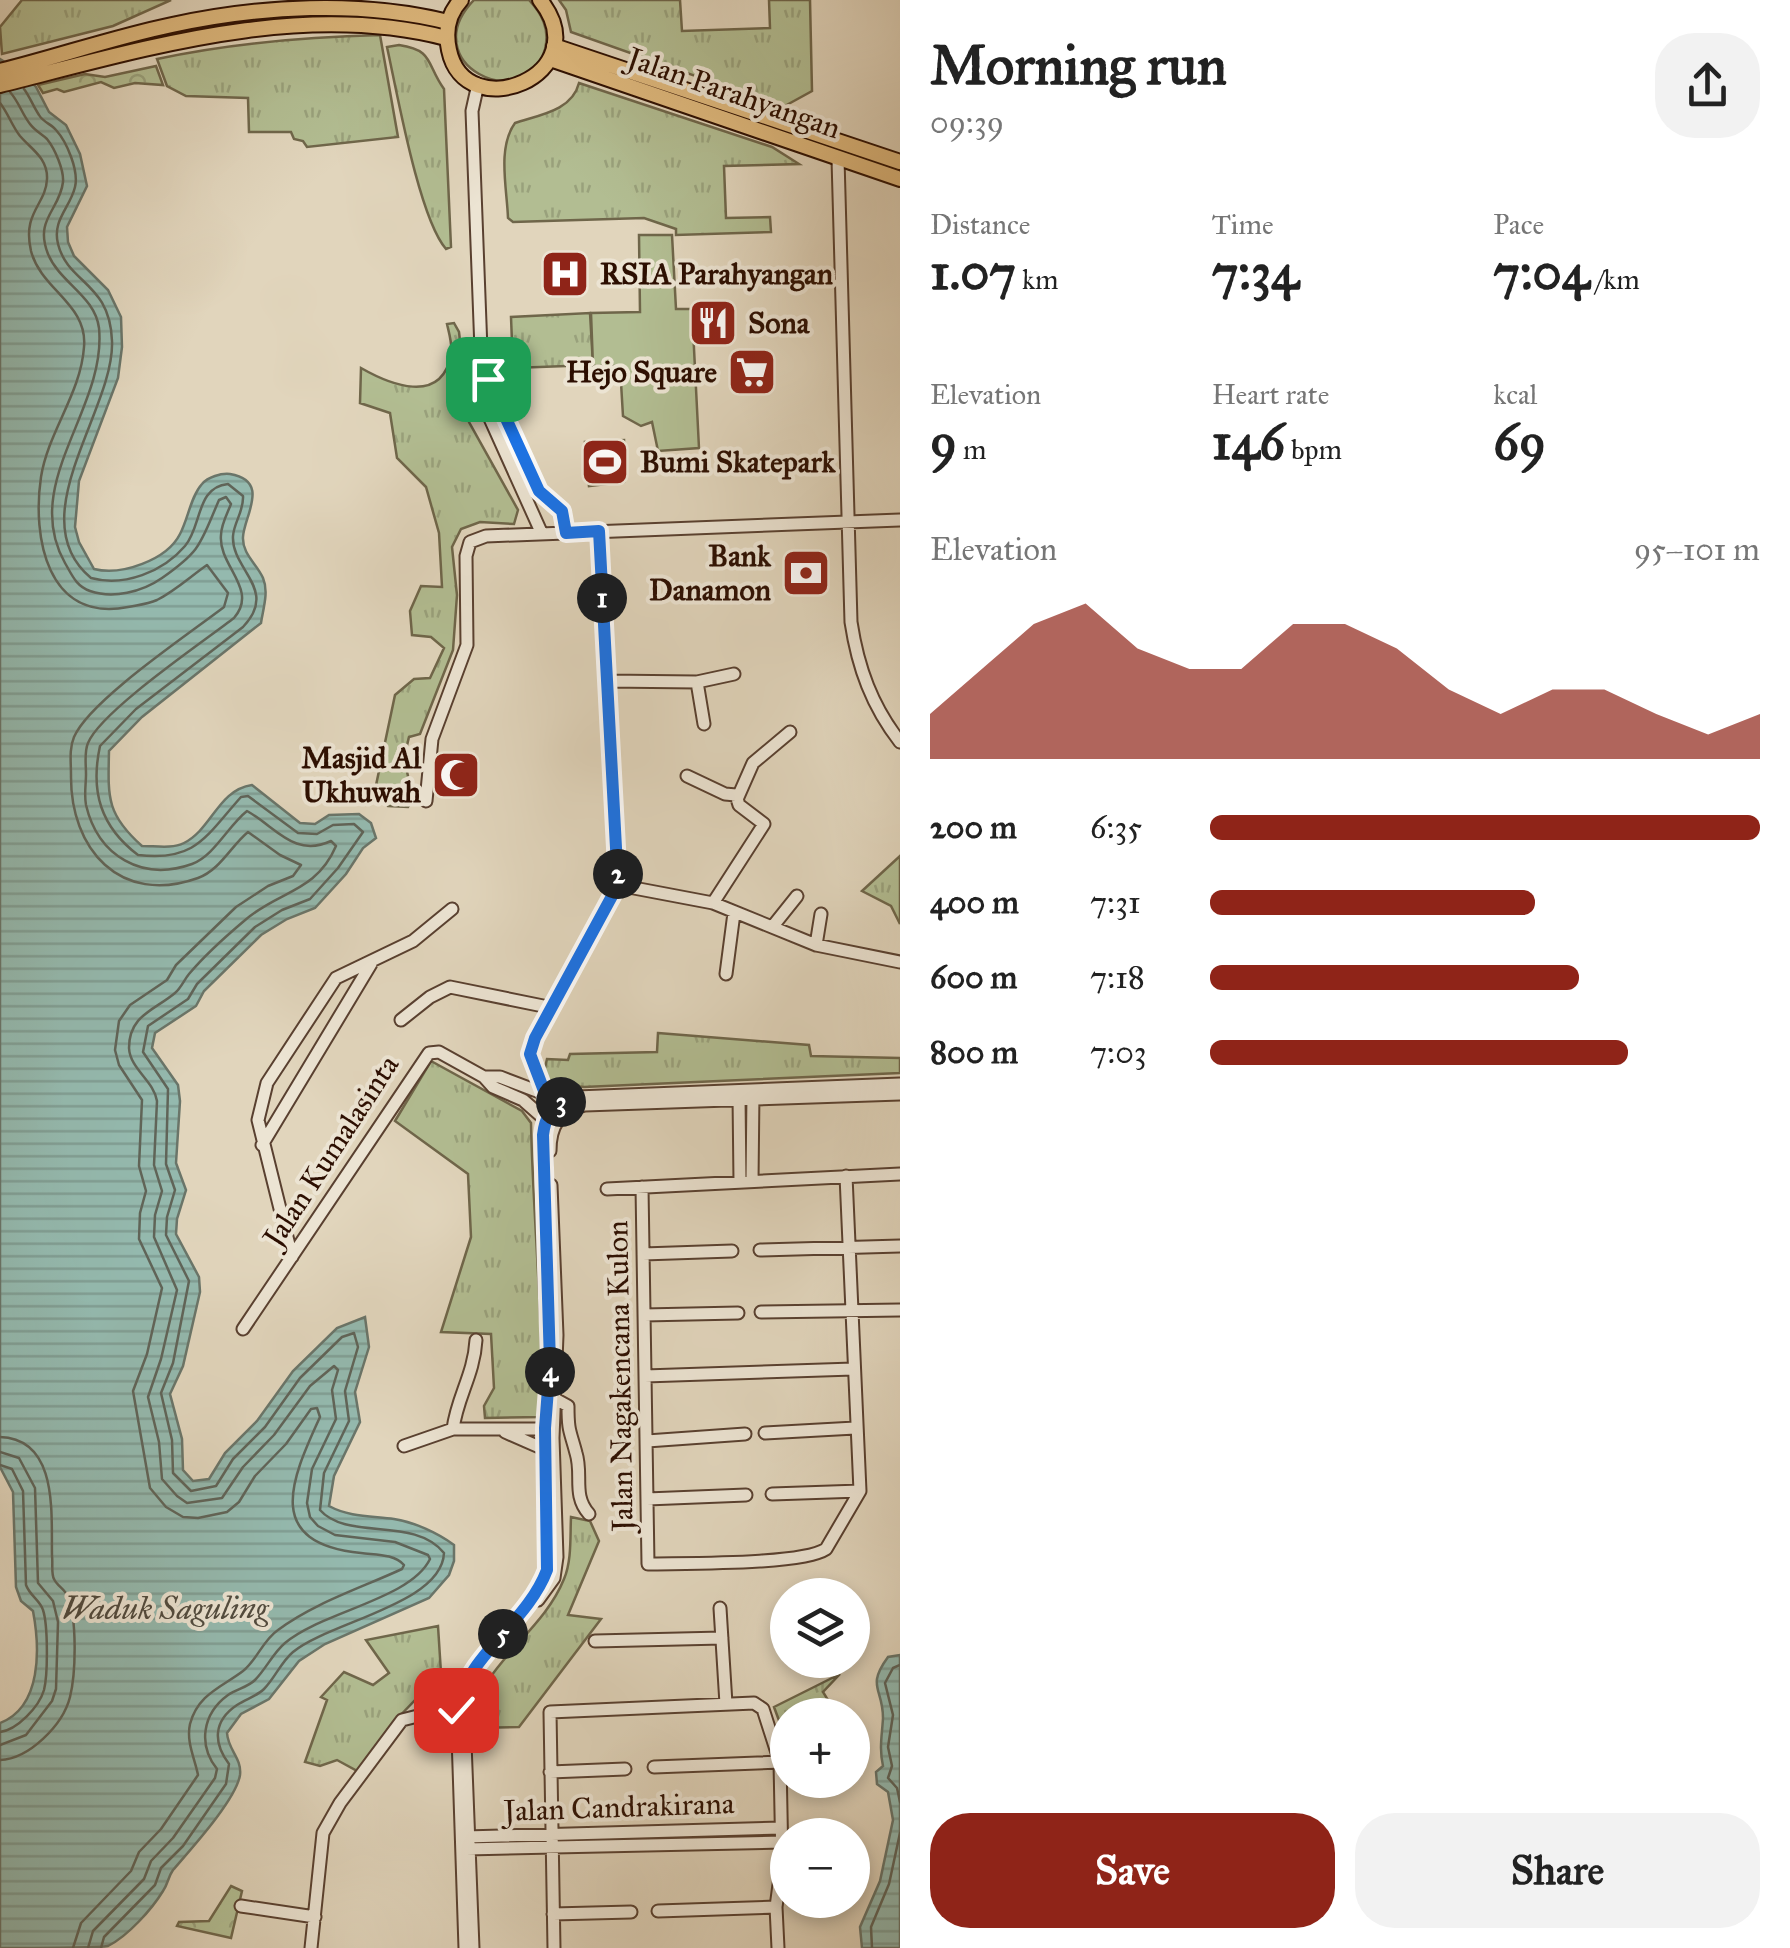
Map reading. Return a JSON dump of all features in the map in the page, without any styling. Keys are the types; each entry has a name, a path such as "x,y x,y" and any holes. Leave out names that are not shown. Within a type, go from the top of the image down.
{"main road":[{"path":"461,0 447,30 450,57 462,73 478,84 509,89 538,74 552,52 554,29 540,0"},
{"path":"0,85 169,26 223,15 268,11 406,12 447,30"},
{"name":"Jalan Parahyangan","path":"552,52 900,179"},
{"name":"Jalan Parahyangan","path":"552,52 900,162"},
{"path":"0,71 88,56"}],"street":[{"path":"478,84 472,111 485,411 542,534"},
{"path":"838,159 847,522 855,646 868,691 900,742"},
{"path":"482,369 539,491 562,511 566,533"},
{"path":"426,801 432,739 466,645 467,548 478,538 900,520"},
{"path":"546,1096 530,1054 618,885 599,531"},
{"path":"607,681 697,682 734,674"},
{"path":"697,682 704,724"},
{"path":"713,903 764,826 739,805 738,797 752,763 790,732"},
{"path":"687,776 738,797"},
{"path":"618,885 713,903 816,945 900,962"},
{"path":"774,926 796,896"},
{"path":"292,1258 258,1120 268,1083 336,978 413,941 452,909"},
{"path":"726,974 734,913"},
{"path":"816,945 821,914"},
{"path":"262,1144 372,962"},
{"path":"401,1020 430,996 450,987 553,1008"},
{"name":"Jalan Kumalasinta","path":"243,1329 426,1055 439,1052 484,1077"},
{"path":"484,1077 500,1078 573,1103 900,1084"},
{"path":"312,1948 323,1833 334,1812 402,1720 461,1705 554,1578 556,1400 550,1122 528,1103 493,1088 484,1077"},
{"path":"746,1094 900,1094"},
{"path":"746,1094 746,1182"},
{"path":"550,1122 573,1103"},
{"path":"465,1948 461,1705 466,1681 538,1588 547,1570 550,1122"},
{"path":"607,1189 900,1174"},
{"path":"772,1494 860,1490 846,1176"},
{"name":"Jalan Nagakencana Kulon","path":"642,1187 648,1564 817,1555 826,1549 860,1490"},
{"path":"760,1250 900,1246"},
{"path":"643,1254 732,1251"},
{"path":"761,1312 900,1310"},
{"path":"644,1315 738,1313"},
{"path":"453,1429 474,1365 476,1340"},
{"path":"645,1376 853,1369"},
{"path":"556,1400 568,1406 579,1502 589,1514"},
{"path":"404,1446 453,1429 545,1428"},
{"path":"765,1433 855,1428"},
{"path":"501,1430 546,1450"},
{"path":"648,1441 745,1434"},
{"path":"647,1498 746,1495"},
{"path":"720,1608 726,1704"},
{"path":"595,1640 722,1638"},
{"path":"554,1948 550,1712 759,1704 770,1734"},
{"path":"654,1767 770,1762"},
{"path":"550,1772 625,1768"},
{"name":"Jalan Candrakirana","path":"464,1843 642,1838 770,1829"},
{"name":"Jalan Candrakirana","path":"642,1838 770,1842"},
{"path":"464,1843 473,1948"},
{"path":"241,1906 315,1916"},
{"path":"658,1911 770,1907"},
{"path":"553,1914 631,1912"},
{"path":"777,1918 778,1948"}],"green space":[{"path":"22,0 171,0 113,26 2,54 0,27"},
{"path":"474,0 529,0 534,5 546,35 545,49 534,69 517,79 498,80 479,74 464,61 457,44 459,23"},
{"path":"559,0 680,0 682,31 770,28 769,0 810,0 812,91 783,107 571,32 566,10"},
{"path":"380,35 398,137 307,147 303,141 294,139 291,132 249,132 248,98 186,96 167,86 157,59 268,42"},
{"path":"399,45 424,55 444,89 451,247 446,249 427,211 403,123 387,47"},
{"path":"156,66 163,85 135,83 114,88 101,82 43,93 38,85 85,74 105,77"},
{"path":"579,83 772,147 799,164 724,166 726,218 770,217 771,232 676,235 676,229 644,218 513,222 508,218 504,169 509,133 515,123 562,106"},
{"path":"639,235 672,235 676,309 692,309 699,448 658,451 652,422 641,426 623,416 620,366 593,366 591,313 640,312"},
{"path":"590,313 593,365 513,368 511,317"},
{"path":"454,323 459,332 469,422 518,510 514,524 480,522 461,529 452,547 457,595 453,650 420,734 409,737 404,758 413,799 408,807 388,806 375,790 395,695 414,679 430,678 444,648 431,637 412,635 410,611 421,586 442,587 439,533 426,487 397,458 390,413 360,403 361,368 385,380 413,387 437,381 451,355 447,324"},
{"name":"Bumi Skatepark","path":"624,440 624,482 589,486 585,442"},
{"path":"900,856 900,924 891,906 862,891"},
{"path":"658,1033 809,1045 811,1056 900,1058 900,1073 584,1087 547,1083 543,1076 547,1059 568,1060 570,1054 657,1052"},
{"path":"431,1061 522,1111 531,1123 541,1417 485,1418 484,1406 494,1388 491,1334 441,1332 471,1237 468,1174 395,1121"},
{"path":"571,1517 590,1521 599,1541 568,1615 601,1619 519,1727 470,1728 485,1686 541,1617 564,1579"},
{"path":"438,1626 441,1673 393,1723 361,1773 337,1760 320,1766 305,1762 327,1700 321,1697 344,1672 373,1685 389,1673 366,1640"},
{"path":"836,1678 823,1692 827,1698 792,1698"},
{"path":"231,1886 242,1891 231,1938 177,1926 179,1922 209,1921"}],"water":[{"name":"Waduk Saguling","path":"0,59 23,73 36,87 49,112 66,125 80,154 87,186 67,227 68,242 74,256 108,290 121,317 118,378 79,481 75,527 94,569 130,568 165,551 180,534 198,489 211,477 226,474 242,478 252,491 243,543 265,583 261,623 142,717 109,751 115,814 142,846 174,846 194,837 231,794 252,785 300,823 315,824 329,815 359,814 371,823 376,838 363,848 315,908 261,935 204,991 196,1006 155,1033 152,1048 178,1085 176,1163 186,1190 176,1234 199,1277 200,1292 183,1366 170,1394 182,1439 183,1470 193,1481 209,1479 225,1453 257,1421 293,1371 337,1328 365,1317 369,1347 355,1392 360,1422 334,1476 329,1506 352,1514 410,1523 454,1545 449,1575 429,1598 325,1644 299,1661 269,1699 241,1714 227,1733 240,1769 230,1798 173,1870 146,1914 116,1942 100,1947 0,1948 0,1723 14,1715 31,1690 37,1642 33,1611 21,1601 16,1587 13,1492 0,1467"},
{"path":"900,1655 900,1948 862,1948 860,1927 864,1918 870,1918 870,1904 880,1881 893,1820 888,1792 877,1784 876,1772 883,1766 883,1718 877,1682 888,1657"}],"place":[{"name":"RSIA Parahyangan","path":"565,274"},
{"name":"Sona","path":"713,323"},
{"name":"Hejo Square","path":"752,372"},
{"name":"Bumi Skatepark","path":"605,462"},
{"name":"Bank Danamon","path":"806,573"},
{"name":"Masjid Al Ukhuwah","path":"456,775"}],"route":[{"path":"456,1710 466,1681 538,1588 547,1570 545,1428 550,1363 543,1135 549,1114 568,1100 546,1096 530,1054 618,885 599,531 566,533 562,511 539,491 488,379"}]}
